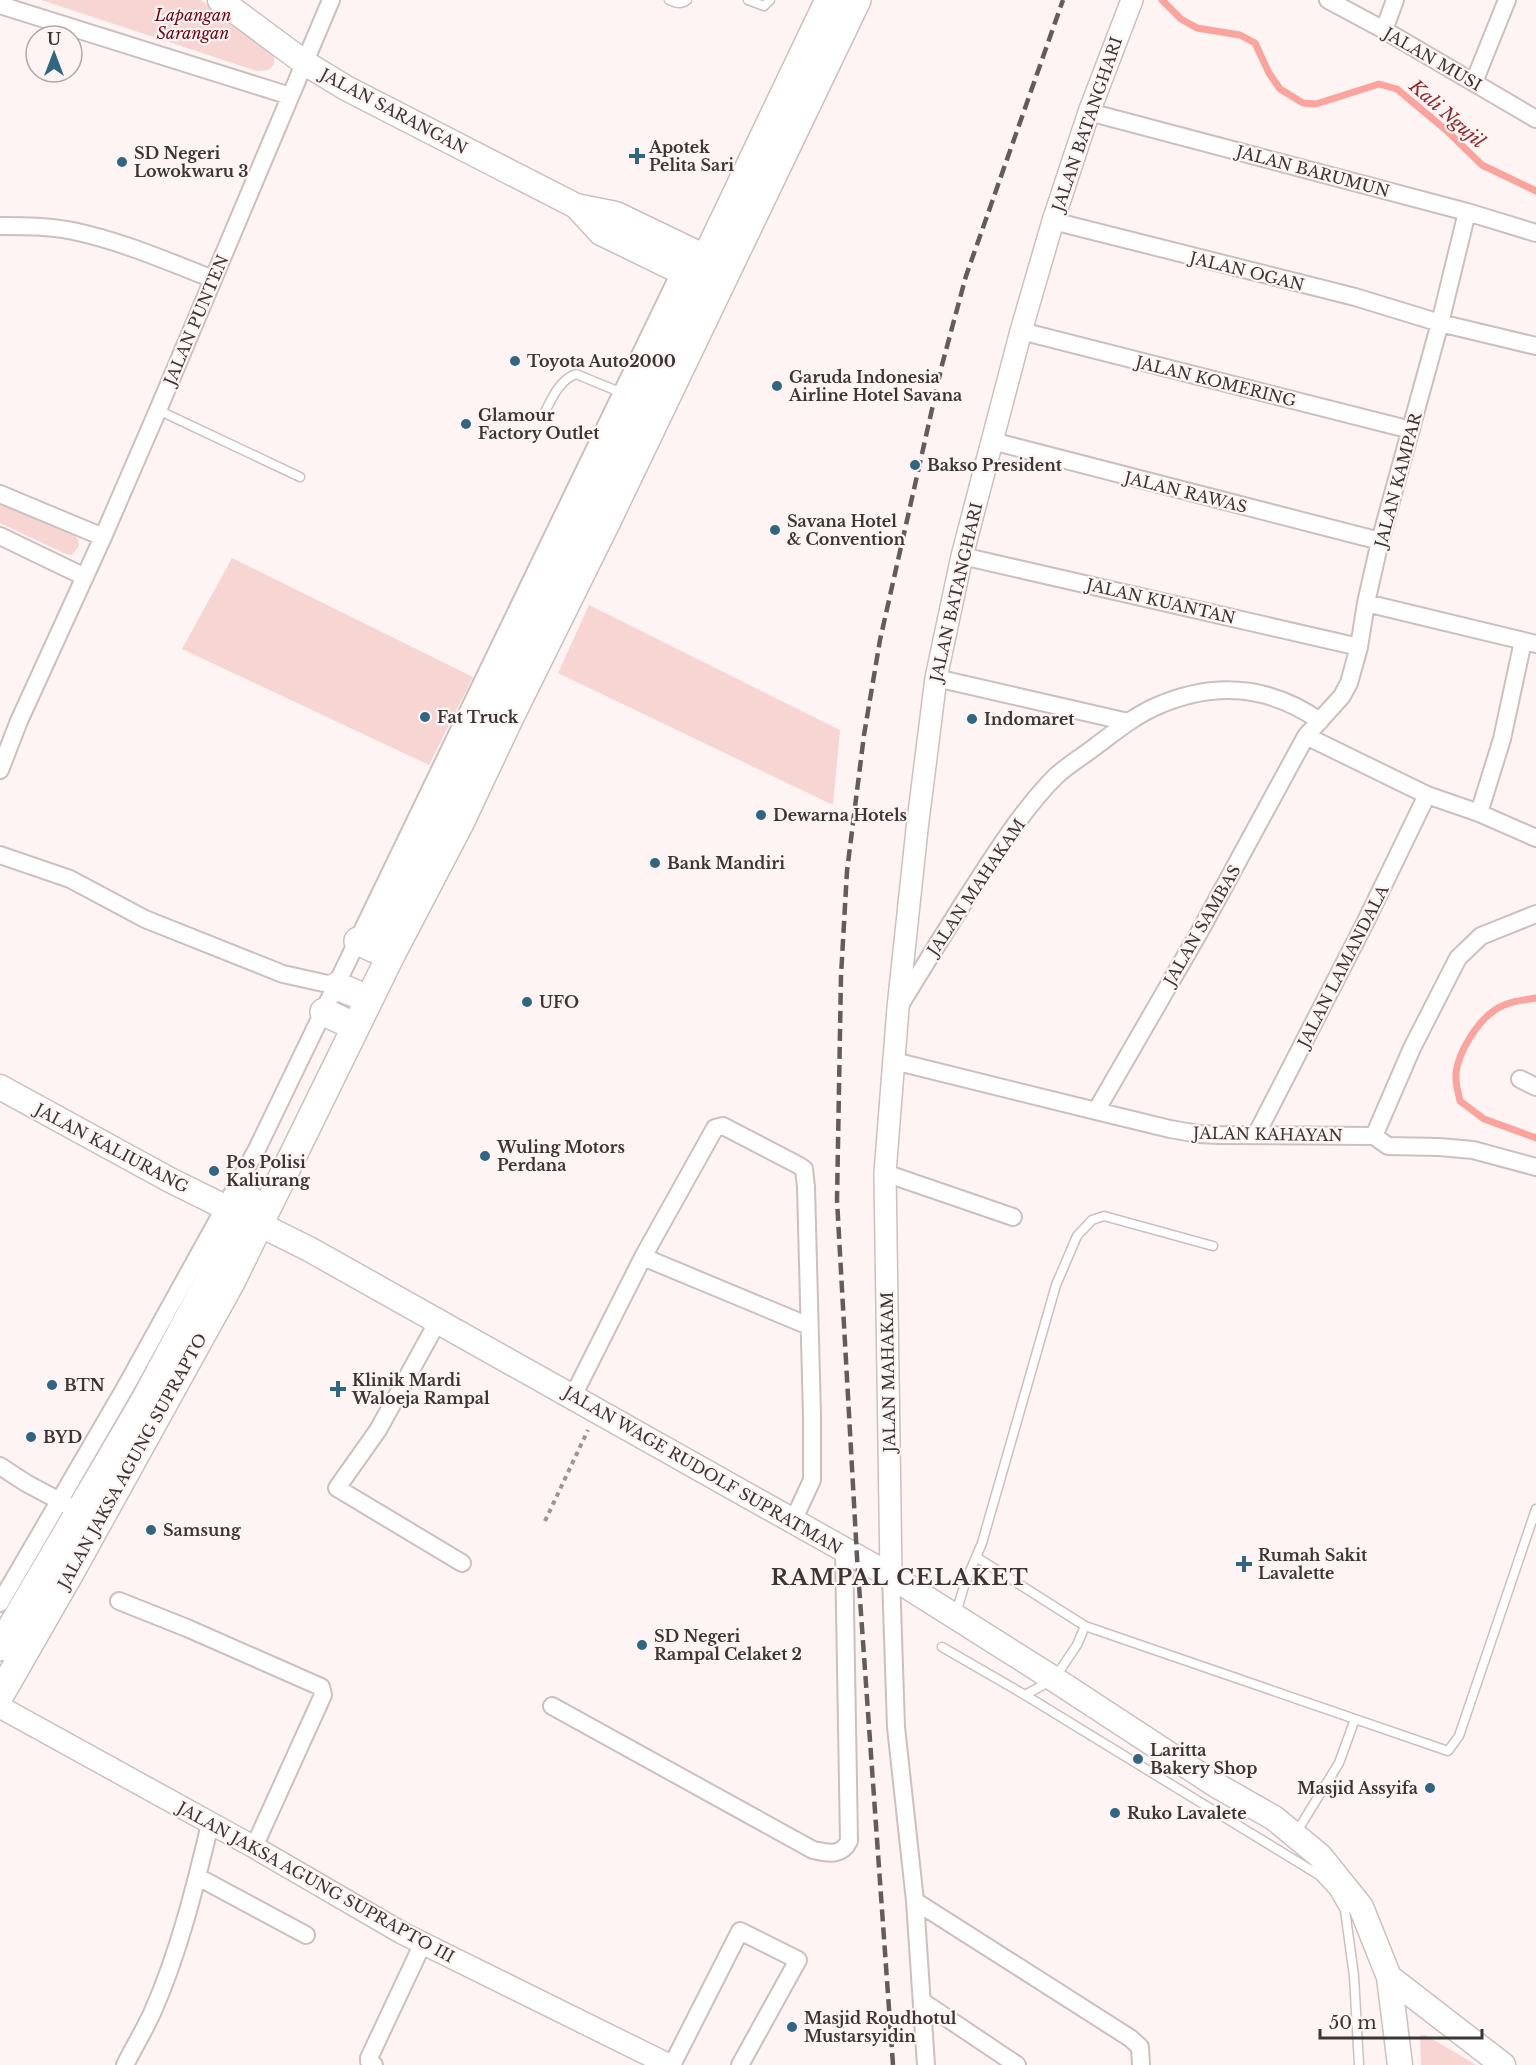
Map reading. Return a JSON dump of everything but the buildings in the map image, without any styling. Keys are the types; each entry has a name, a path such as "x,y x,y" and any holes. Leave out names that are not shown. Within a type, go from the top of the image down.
{"main road":[{"name":"JALAN SARANGAN","path":"220,0 305,63 346,88 576,206 616,214 703,269"},
{"path":"242,1217 392,955 460,823 510,717 571,546 830,0"},
{"path":"703,269 856,0"},
{"path":"242,1217 275,1158 332,1016 529,608 571,546"},
{"name":"JALAN KALIURANG","path":"0,1087 242,1217"},
{"name":"JALAN WAGE RUDOLF SUPRATMAN","path":"242,1217 309,1249 438,1320 724,1484 891,1576 1054,1679 1203,1790 1274,1818 1320,1856 1361,1907 1389,1977 1400,2065"},
{"name":"JALAN JAKSA AGUNG SUPRAPTO","path":"0,1647 70,1507 242,1217"},
{"name":"JALAN JAKSA AGUNG SUPRAPTO","path":"0,1695 214,1312 242,1217"},
{"path":"1389,1977 1503,2065"}],"street":[{"name":"JALAN PUNTEN","path":"0,770 19,721 158,410 331,0"},
{"name":"JALAN BATANGHARI","path":"894,1061 917,829 936,678 962,556 1021,331 1053,221 1089,112 1132,0"},
{"name":"JALAN MUSI","path":"1328,0 1536,119"},
{"path":"1384,30 1395,0"},
{"path":"1474,82 1507,0"},
{"path":"0,5 290,96"},
{"name":"JALAN BARUMUN","path":"1089,112 1467,212 1536,233"},
{"name":"JALAN KAMPAR","path":"1306,736 1342,696 1349,683 1359,647 1380,541 1440,323 1467,212"},
{"name":"JALAN OGAN","path":"1053,221 1355,297 1440,323 1536,346"},
{"path":"0,226 40,226 74,231 151,255 213,279"},
{"path":"571,546 622,393 703,269"},
{"name":"JALAN KOMERING","path":"1021,331 1411,430"},
{"name":"JALAN RAWAS","path":"992,441 1380,541"},
{"path":"0,494 103,537"},
{"path":"0,536 85,577"},
{"name":"JALAN KUANTAN","path":"962,556 1359,647"},
{"path":"1366,603 1529,642 1479,813"},
{"path":"936,678 1128,722"},
{"name":"JALAN MAHAKAM","path":"898,1008 957,912 1018,822 1057,776 1128,722 1156,706 1205,691 1232,690 1258,692 1303,710 1320,721"},
{"path":"1306,736 1427,795 1479,813 1536,838"},
{"name":"JALAN SAMBAS","path":"1096,1111 1200,931 1306,736"},
{"name":"JALAN LAMANDALA","path":"1256,1135 1359,935 1427,795"},
{"path":"0,855 70,879 145,919 283,974 345,990"},
{"path":"1374,1136 1412,1048 1458,958 1481,936 1536,914"},
{"name":"JALAN MAHAKAM","path":"891,1576 885,1173 894,1061"},
{"name":"JALAN KAHAYAN","path":"894,1061 1170,1129 1199,1134 1374,1136 1388,1146 1473,1150 1536,1167"},
{"path":"1520,1079 1536,1087"},
{"path":"573,1396 643,1257 715,1128 723,1126 804,1169 812,1480 793,1521"},
{"path":"885,1173 1013,1217"},
{"path":"643,1257 809,1326"},
{"path":"438,1320 378,1430 337,1488 462,1563"},
{"path":"0,1466 70,1507"},
{"name":"JALAN JAKSA AGUNG SUPRAPTO","path":"0,1603 70,1507"},
{"path":"552,1706 813,1850 838,1853 849,1841 844,1550"},
{"path":"891,1576 896,1727 915,1901 926,2065"},
{"path":"119,1601 321,1687 323,1695 254,1847"},
{"name":"JALAN JAKSA AGUNG SUPRAPTO III","path":"0,1707 254,1847 402,1933 671,2065"},
{"path":"125,2065 153,2011 182,1930 198,1877 210,1824"},
{"path":"198,1877 306,1935"},
{"path":"915,1901 1130,2038 1140,2047 1142,2065"},
{"path":"671,2065 740,1931 798,1960 740,2065"},
{"path":"374,2065 369,2058 423,1943"},
{"path":"923,2002 1017,2065"}],"lane":[{"path":"669,0 683,3 687,0"},
{"path":"748,0 764,6 770,0"},
{"path":"543,416 561,385 568,377 576,374 622,393"},
{"path":"158,410 300,477"},
{"path":"955,1616 964,1583 982,1543 1056,1285 1077,1236 1092,1220 1104,1216 1213,1246"},
{"path":"976,1557 1085,1626 1448,1751 1459,1736 1536,1509"},
{"path":"1025,1695 1054,1679 1077,1645 1085,1626"},
{"path":"942,1647 1025,1695 1203,1790 1319,1875 1334,1891 1345,1910 1354,1976 1359,2065"},
{"path":"1294,1835 1339,1763 1355,1719"}],"path":[{"path":"545,1521 590,1426"}],"green space":[{"name":"Lapangan Sarangan","path":"41,0 201,0 272,52 274,65 268,70 257,71"},
{"path":"0,501 72,534 78,539 79,546 72,555 66,554 0,523"},
{"path":"232,558 473,677 429,765 182,649"},
{"path":"589,605 840,730 833,805 558,673"},
{"path":"1420,2035 1426,2035 1476,2065 1421,2065"}],"waterway":[{"name":"Kali Ngujil","path":"1162,0 1181,19 1197,28 1240,35 1255,43 1269,73 1280,89 1303,103 1316,104 1379,84 1397,89 1446,130 1482,165 1536,191"},
{"name":"Kali Ngujil","path":"1536,998 1504,1005 1489,1015 1476,1029 1465,1047 1456,1077 1460,1101 1484,1119 1536,1138"}],"railway":[{"path":"893,2065 857,1557 837,1200 841,976 847,871 864,735 880,640 942,365 966,276 1063,0"}],"place":[{"name":"Apotek Pelita Sari","path":"637,156"},
{"name":"SD Negeri Lowokwaru 3","path":"122,162"},
{"name":"Toyota Auto2000","path":"515,361"},
{"name":"Garuda Indonesia Airline Hotel Savana","path":"777,386"},
{"name":"Glamour Factory Outlet","path":"466,424"},
{"name":"Bakso President","path":"915,465"},
{"name":"Savana Hotel & Convention","path":"775,530"},
{"name":"Fat Truck","path":"425,717"},
{"name":"Indomaret","path":"972,719"},
{"name":"Dewarna Hotels","path":"761,815"},
{"name":"Bank Mandiri","path":"655,863"},
{"name":"UFO","path":"527,1002"},
{"name":"Wuling Motors Perdana","path":"485,1156"},
{"name":"Pos Polisi Kaliurang","path":"214,1171"},
{"name":"BTN","path":"52,1385"},
{"name":"Klinik Mardi Waloeja Rampal","path":"338,1389"},
{"name":"BYD","path":"31,1437"},
{"name":"Samsung","path":"151,1530"},
{"name":"Rumah Sakit Lavalette","path":"1244,1564"},
{"name":"SD Negeri Rampal Celaket 2","path":"642,1645"},
{"name":"Laritta Bakery Shop","path":"1138,1759"},
{"name":"Masjid Assyifa","path":"1430,1788"},
{"name":"Ruko Lavalete","path":"1115,1813"},
{"name":"Masjid Roudhotul Mustarsyidin","path":"792,2027"}],"district":[{"name":"RAMPAL CELAKET","path":"900,1577"}]}
